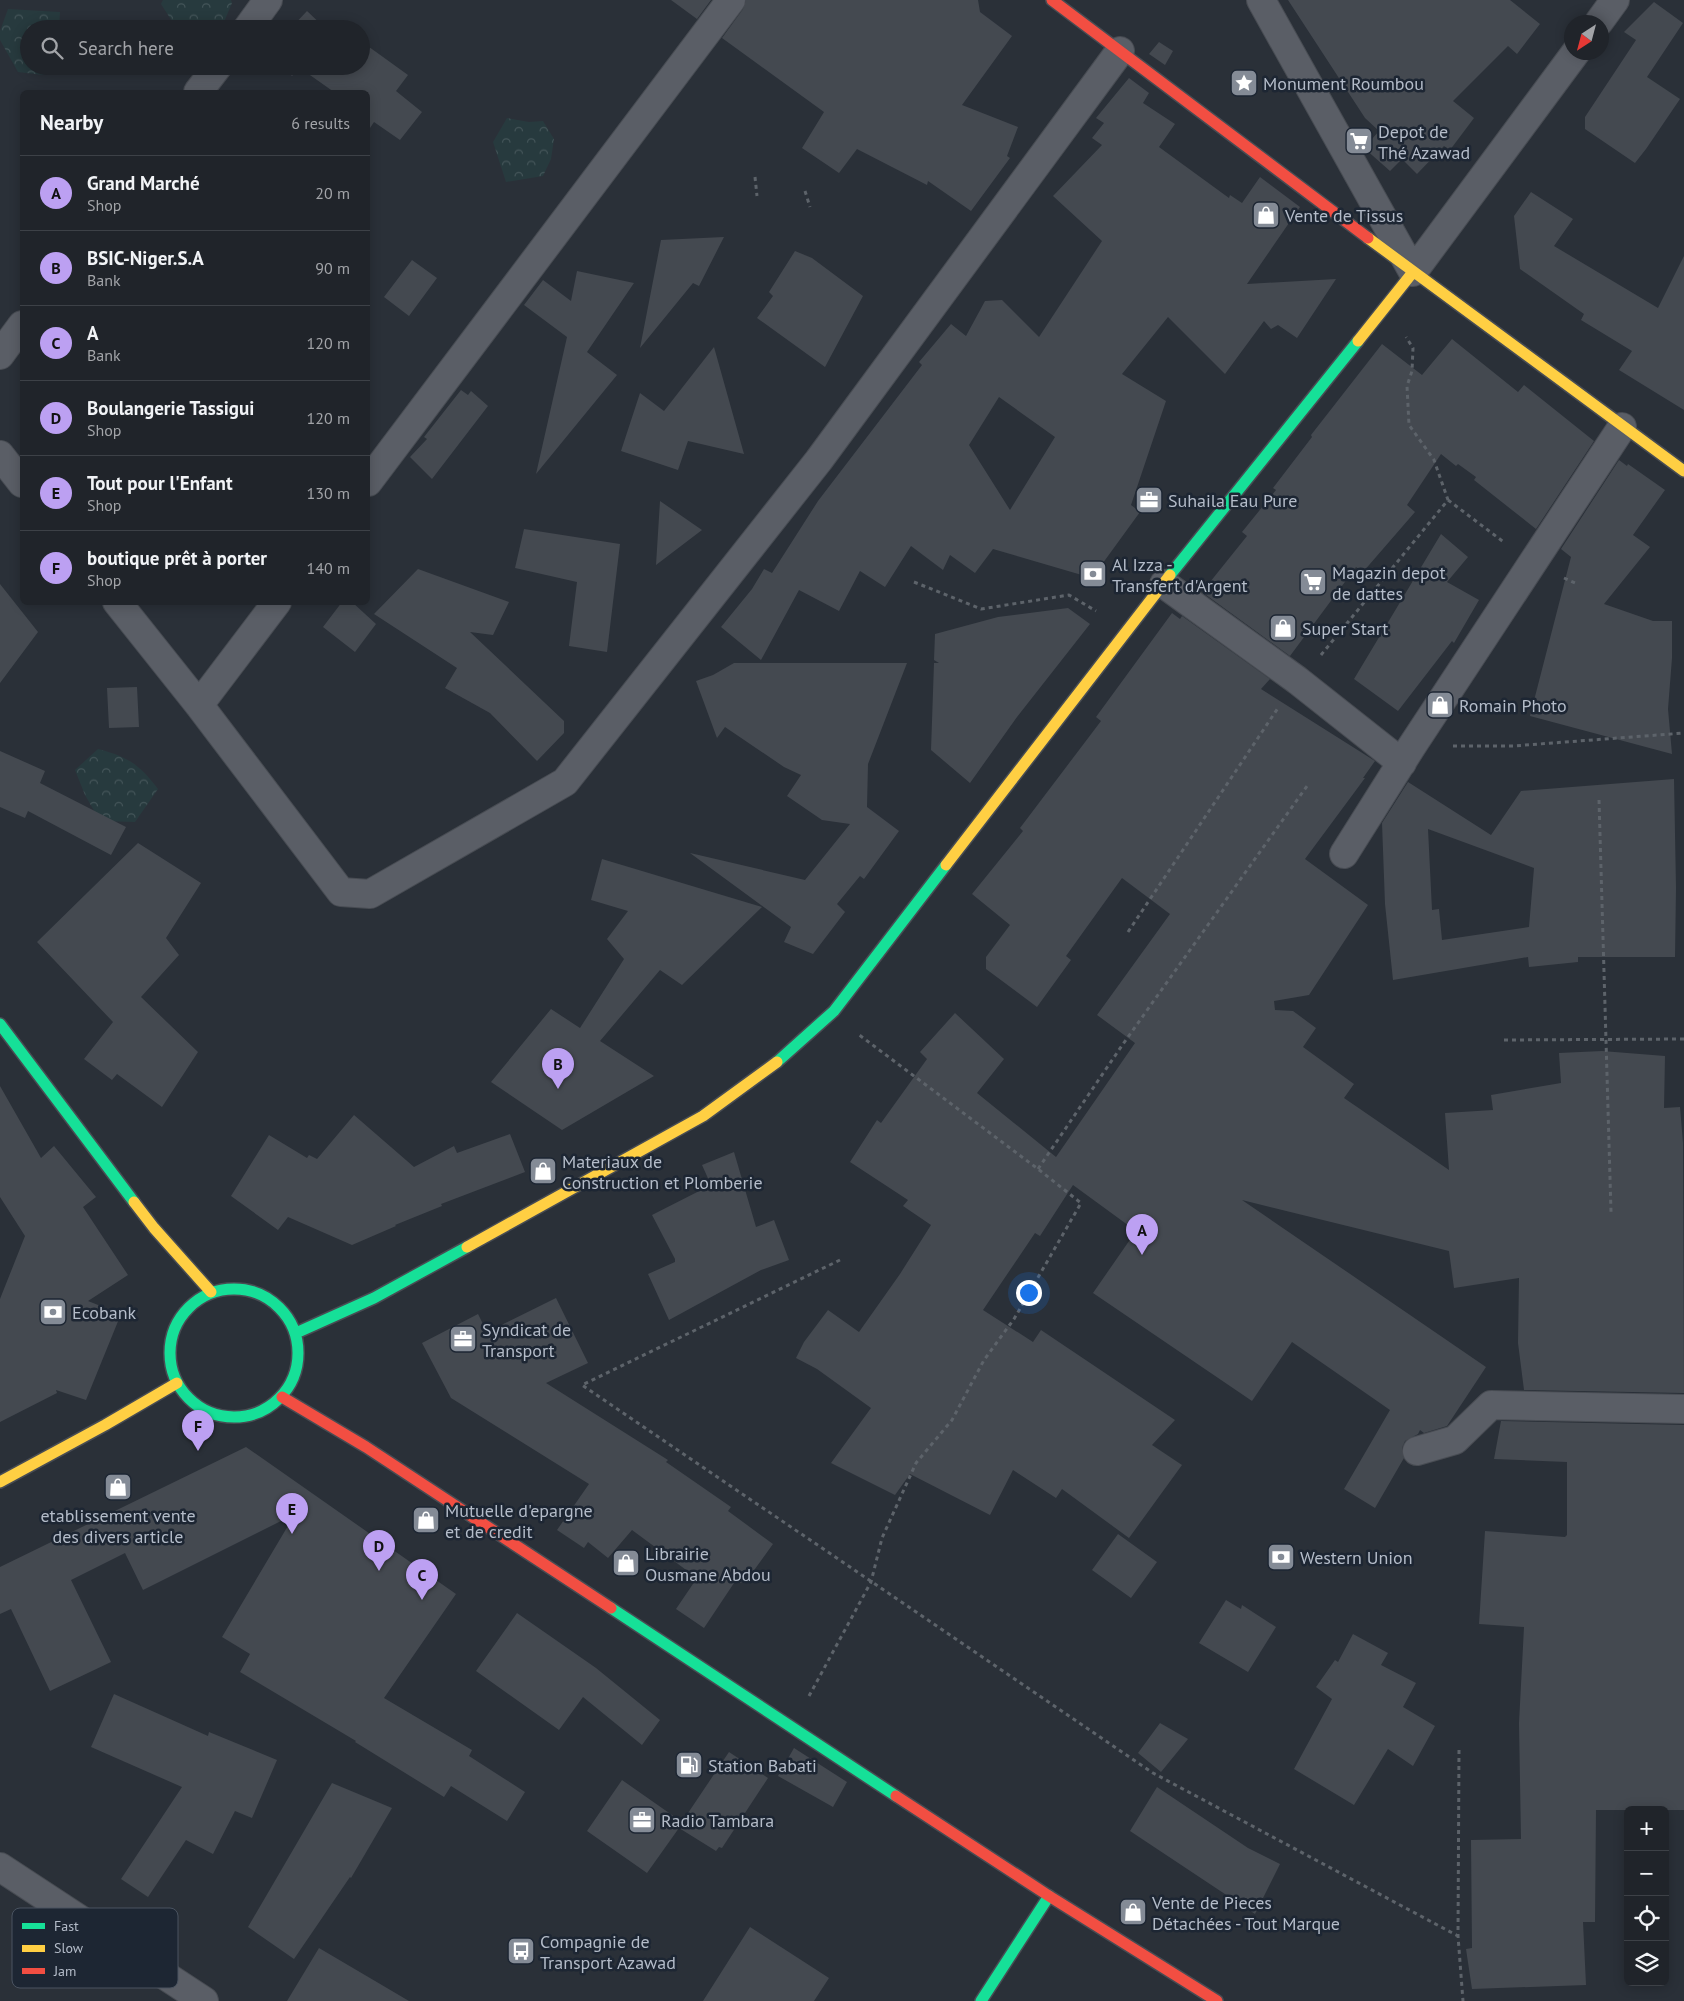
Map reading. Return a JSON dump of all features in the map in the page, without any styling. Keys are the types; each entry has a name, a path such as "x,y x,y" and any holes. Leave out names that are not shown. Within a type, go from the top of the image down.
{"street":[{"path":"253,20 268,0"},
{"path":"370,479 731,0"},
{"path":"1052,0 1413,272 1684,471"},
{"path":"1261,0 1413,272"},
{"path":"1604,15 1615,0"},
{"path":"119,605 199,705 341,892 370,894 565,782 819,460 1120,51"},
{"path":"296,1333 374,1298 703,1116 770,1068 834,1011 1127,629 1413,272 1570,60"},
{"path":"200,90 211,75"},
{"path":"0,355 20,328"},
{"path":"1344,854 1407,754 1622,427"},
{"path":"0,455 20,481"},
{"path":"1164,584 1297,680 1407,754"},
{"path":"199,705 275,605"},
{"path":"0,1024 154,1228 211,1292"},
{"path":"232,1288 252,1291 271,1300 286,1315 296,1333 299,1356 294,1378 282,1396 266,1409 247,1416 226,1417 207,1412 190,1399 177,1384 170,1362 170,1341 178,1320 192,1304 211,1292 232,1288"},
{"path":"0,1482 177,1384"},
{"path":"282,1396 366,1447 1049,1896 1217,2001"},
{"path":"1417,1451 1455,1440 1491,1406 1684,1409"},
{"path":"0,1866 63,1908"},
{"path":"981,2001 1049,1896"},
{"path":"178,1984 204,2001"}],"path":[{"path":"755,177 757,196"},
{"path":"804,191 810,207"},
{"path":"1128,932 1297,680 1318,659 1448,500 1434,460 1409,425 1407,386 1412,371 1413,348 1385,305"},
{"path":"914,582 981,609 1069,594 1127,629"},
{"path":"1407,754 1684,733"},
{"path":"1038,1169 1123,1044 1307,786"},
{"path":"1599,800 1611,1212"},
{"path":"792,1726 871,1582 882,1538 916,1464 952,1420 984,1360 1014,1319 1081,1203 860,1036 834,1011"},
{"path":"1504,1040 1684,1040"},
{"path":"840,1260 582,1385 1153,1773 1458,1936"},
{"path":"1459,1750 1458,1936 1463,2001"}],"green space":[{"path":"163,0 231,0 232,3 225,20 171,20 161,4"},
{"path":"8,9 60,12 60,20 20,20 20,72 18,72 0,40 0,31"},
{"path":"507,118 529,122 543,121 554,139 551,159 543,176 506,182 493,142"},
{"path":"98,749 117,755 139,767 158,789 135,822 100,821 85,795 75,770"}],"building":[{"path":"671,0 711,0 697,19"},
{"path":"746,0 978,0 980,12 1012,36 962,105 1018,127 1007,156 1010,158 971,211 928,181 927,185 857,149 839,173 802,148 824,112 722,38 743,9"},
{"path":"1288,0 1510,0 1540,24 1517,54 1508,46 1453,101 1474,118 1450,150 1444,146 1417,174 1402,159 1390,171 1364,148 1379,131 1365,118"},
{"path":"1654,2 1683,23 1647,77 1680,99 1635,163 1585,129 1585,117 1636,40 1624,32"},
{"path":"307,11 316,20 298,20"},
{"path":"1159,42 1173,51 1165,65 1149,54"},
{"path":"370,48 408,75 396,91 422,112 400,140 374,122 370,128 370,90 331,90 310,75 370,75"},
{"path":"1129,78 1149,93 1143,103 1175,124 1159,147 1229,198 1230,195 1242,203 1260,177 1300,207 1247,284 1336,279 1297,338 1278,325 1271,329 1264,321 1225,374 1168,317 1122,374 1166,401 1131,505 1140,512 1092,578 993,549 975,573 950,555 943,570 911,546 885,587 860,571 839,611 799,590 761,660 721,627 752,589 764,569 772,573 818,501 922,365 919,362 951,324 966,336 985,301 1002,300 1039,337 1102,241 1053,196 1102,145 1092,138 1104,123 1096,118","holes":["999,397 1055,437 1010,510 969,445"]},
{"path":"1531,192 1573,219 1554,246 1658,308 1684,256 1684,410 1619,370 1632,351 1581,320 1584,314 1520,269 1514,216"},
{"path":"724,237 699,286 693,283 640,348 661,240"},
{"path":"795,251 812,258 863,296 825,367 757,318 773,296 769,292"},
{"path":"412,260 437,278 409,316 384,297"},
{"path":"577,271 634,283 587,352 617,375 536,474 567,337 524,305 543,280 571,301"},
{"path":"1452,339 1518,392 1524,385 1594,441 1536,529 1474,480 1476,477 1458,464 1456,466 1441,454 1407,505 1415,512 1363,572 1356,567 1290,656 1202,592 1247,536 1242,532 1276,490 1273,488 1312,437 1311,435 1382,344 1422,375"},
{"path":"714,347 744,454 688,441 678,470 621,451 640,393 664,411"},
{"path":"461,390 468,395 471,391 488,406 432,479 410,457 427,439 424,437"},
{"path":"1619,460 1627,466 1628,464 1665,490 1633,535 1650,547 1604,604 1653,621 1672,621 1672,658 1668,709 1672,754 1530,716 1571,557 1561,549"},
{"path":"660,501 702,530 656,565"},
{"path":"524,529 620,544 607,652 569,646 577,582 515,568"},
{"path":"1441,534 1468,557 1447,582 1479,600 1454,643 1452,641 1398,711 1354,679"},
{"path":"418,569 509,602 493,635 470,632 564,721 564,733 537,761 490,713 445,688 457,668 374,614"},
{"path":"0,584 38,632 0,683"},
{"path":"340,605 355,605 376,624 355,652 323,627"},
{"path":"1068,608 1090,624 1017,717 970,783 931,750 934,663 939,663 934,660 935,634 998,617"},
{"path":"1172,613 1180,619 1182,616 1270,679 1261,689 1375,761 1363,778 1365,778 1305,859 1368,905 1309,995 1274,1001 1275,1010 1293,1011 1316,1028 1303,1047 1354,1084 1344,1098 1449,1170 1445,1113 1493,1110 1491,1095 1561,1083 1559,1053 1602,1051 1665,1056 1664,1108 1680,1107 1683,1143 1684,1393 1524,1390 1518,1343 1519,1278 1454,1288 1449,1251 1242,1200 1486,1367 1447,1426 1424,1433 1420,1430 1418,1434 1405,1441 1402,1448 1404,1458 1375,1508 1344,1489 1390,1410 1292,1342 1252,1401 1093,1293 1136,1231 1073,1185 1040,1236 1035,1233 983,1310 1033,1342 1041,1330 1175,1420 1152,1445 1182,1465 1129,1538 1062,1489 1056,1498 1013,1470 990,1515 910,1474 895,1495 831,1463 871,1408 817,1369 796,1358 804,1342 828,1310 859,1332 900,1274 931,1225 903,1206 908,1200 850,1162 877,1120 881,1123 927,1059 920,1052 955,1013 1004,1059 977,1093 1056,1157 1135,1043 1097,1015 1170,914 1122,878 1066,956 1071,960 1037,1007 986,969 986,957 1010,925 972,894 1023,831 1020,828 1101,721 1096,717"},
{"path":"734,663 907,663 868,764 867,807 899,831 864,879 860,876 837,904 845,912 813,954 784,942 791,927 690,853 805,880 850,824 822,820 787,796 801,775 784,767 725,727 717,738 696,681 713,675"},
{"path":"137,687 139,727 109,728 107,688"},
{"path":"0,751 45,771 40,783 126,827 111,855 28,811 25,818 0,807"},
{"path":"1674,779 1675,957 1578,957 1578,962 1529,967 1528,957 1393,980 1385,904 1382,823 1408,782 1491,835 1521,791","holes":["1428,829 1534,868 1529,927 1442,940 1439,909 1432,910"]},
{"path":"138,843 201,883 166,938 179,955 141,997 198,1052 162,1107 117,1074 112,1080 84,1059 113,1022 37,942"},
{"path":"602,859 762,907 682,985 660,970 600,1041 654,1076 562,1130 491,1082 551,1009 580,1028 624,959 607,939 628,911 591,900"},
{"path":"0,1086 41,1158 54,1146 96,1197 83,1207 128,1275 88,1301 121,1314 86,1400 56,1390 57,1393 0,1422 0,1299 25,1236 0,1197"},
{"path":"354,1115 414,1167 454,1146 457,1153 510,1134 525,1172 441,1204 442,1206 352,1245 288,1217 278,1230 231,1196 269,1135 307,1158 309,1155 317,1159"},
{"path":"734,1152 756,1227 774,1220 789,1260 761,1270 669,1320 648,1274 675,1262 675,1259 652,1215 711,1185 702,1165"},
{"path":"556,1298 588,1363 546,1383 668,1460 666,1462 731,1507 728,1511 773,1544 747,1580 744,1578 741,1583 736,1580 704,1628 676,1609 697,1578 632,1530 608,1558 588,1542 584,1548 557,1530 589,1484 451,1398 422,1343 478,1314 487,1332"},
{"path":"1501,1421 1684,1425 1684,1810 1669,1810 1669,1806 1624,1806 1624,1810 1596,1810 1595,1922 1583,1922 1586,1985 1472,1989 1466,1949 1472,1948 1471,1840 1521,1839 1519,1723 1524,1627 1479,1624 1485,1531 1565,1537 1567,1535 1567,1462 1494,1459"},
{"path":"246,1447 456,1594 384,1698 472,1750 469,1756 525,1792 507,1821 451,1786 444,1797 356,1741 240,1672 250,1654 222,1637 295,1514 143,1590 125,1553 71,1580 111,1662 50,1691 11,1609 0,1614 0,1567"},
{"path":"1118,1534 1157,1562 1131,1598 1092,1570"},
{"path":"1226,1600 1241,1609 1242,1605 1276,1627 1248,1672 1199,1643"},
{"path":"517,1613 596,1668 660,1720 642,1745 583,1697 559,1730 476,1671"},
{"path":"1353,1634 1388,1653 1381,1665 1416,1683 1403,1707 1435,1726 1413,1766 1388,1749 1354,1805 1294,1769 1332,1699 1316,1687 1335,1660 1338,1662"},
{"path":"114,1694 208,1736 209,1732 277,1760 252,1818 235,1811 213,1854 186,1840 148,1897 121,1879 182,1787 91,1747"},
{"path":"1160,1723 1188,1739 1161,1772 1138,1753"},
{"path":"794,1748 847,1782 833,1807 778,1776"},
{"path":"729,1752 768,1778 722,1848 719,1847 716,1851 679,1828 647,1873 587,1831 622,1780 682,1822"},
{"path":"332,1783 392,1808 351,1878 294,1959 248,1927"},
{"path":"1157,1787 1248,1848 1280,1864 1255,1914 1130,1831"},
{"path":"750,1927 829,1978 814,2001 703,2001"},
{"path":"319,1948 409,2001 287,2001"}],"traffic: fast":[{"path":"1170,575 1358,341"},
{"path":"777,1062 834,1011 946,865"},
{"path":"0,1024 134,1202"},
{"path":"296,1333 374,1298 467,1247"},
{"path":"234,1289 247,1290 259,1294 279,1308 293,1328 297,1340 298,1353 297,1366 293,1378 279,1398 259,1412 247,1416 234,1417 221,1416 209,1412 189,1398 175,1378 171,1366 170,1353 171,1340 175,1328 189,1308 209,1294 221,1290 234,1289"},
{"path":"611,1608 896,1796"},
{"path":"981,2001 1049,1896"}],"traffic: slow":[{"path":"1368,238 1684,471"},
{"path":"1358,341 1413,272"},
{"path":"946,865 1170,575"},
{"path":"467,1247 703,1116 777,1062"},
{"path":"134,1202 154,1228 211,1292"},
{"path":"0,1482 105,1425 177,1383"}],"traffic: jam":[{"path":"1052,0 1368,238"},
{"path":"282,1397 366,1447 611,1608"},
{"path":"896,1796 1049,1896 1217,2001"}],"place":[{"name":"Monument Roumbou","path":"1244,83"},
{"name":"Depot de Thé Azawad","path":"1359,141"},
{"name":"Vente de Tissus","path":"1266,215"},
{"name":"Suhaila Eau Pure","path":"1149,500"},
{"name":"Al Izza - Transfert d'Argent","path":"1093,574"},
{"name":"Magazin depot de dattes","path":"1313,582"},
{"name":"Super Start","path":"1283,628"},
{"name":"Romain Photo","path":"1440,705"},
{"name":"BSIC-Niger.S.A","path":"558,1089"},
{"name":"Materiaux de Construction et Plomberie","path":"543,1171"},
{"name":"Grand Marché","path":"1142,1255"},
{"name":"Ecobank","path":"53,1312"},
{"name":"Syndicat de Transport","path":"463,1339"},
{"name":"boutique prêt à porter","path":"198,1451"},
{"name":"etablissement vente des divers article","path":"118,1487"},
{"name":"Mutuelle d'epargne et de credit","path":"426,1520"},
{"name":"Tout pour l'Enfant","path":"292,1534"},
{"name":"Western Union","path":"1281,1557"},
{"name":"Librairie Ousmane Abdou","path":"626,1563"},
{"name":"Boulangerie Tassigui","path":"379,1571"},
{"name":"A","path":"422,1600"},
{"name":"Station Babati","path":"689,1765"},
{"name":"Radio Tambara","path":"642,1820"},
{"name":"Vente de Pieces Détachées - Tout Marque","path":"1133,1912"},
{"name":"Compagnie de Transport Azawad","path":"521,1951"}]}
